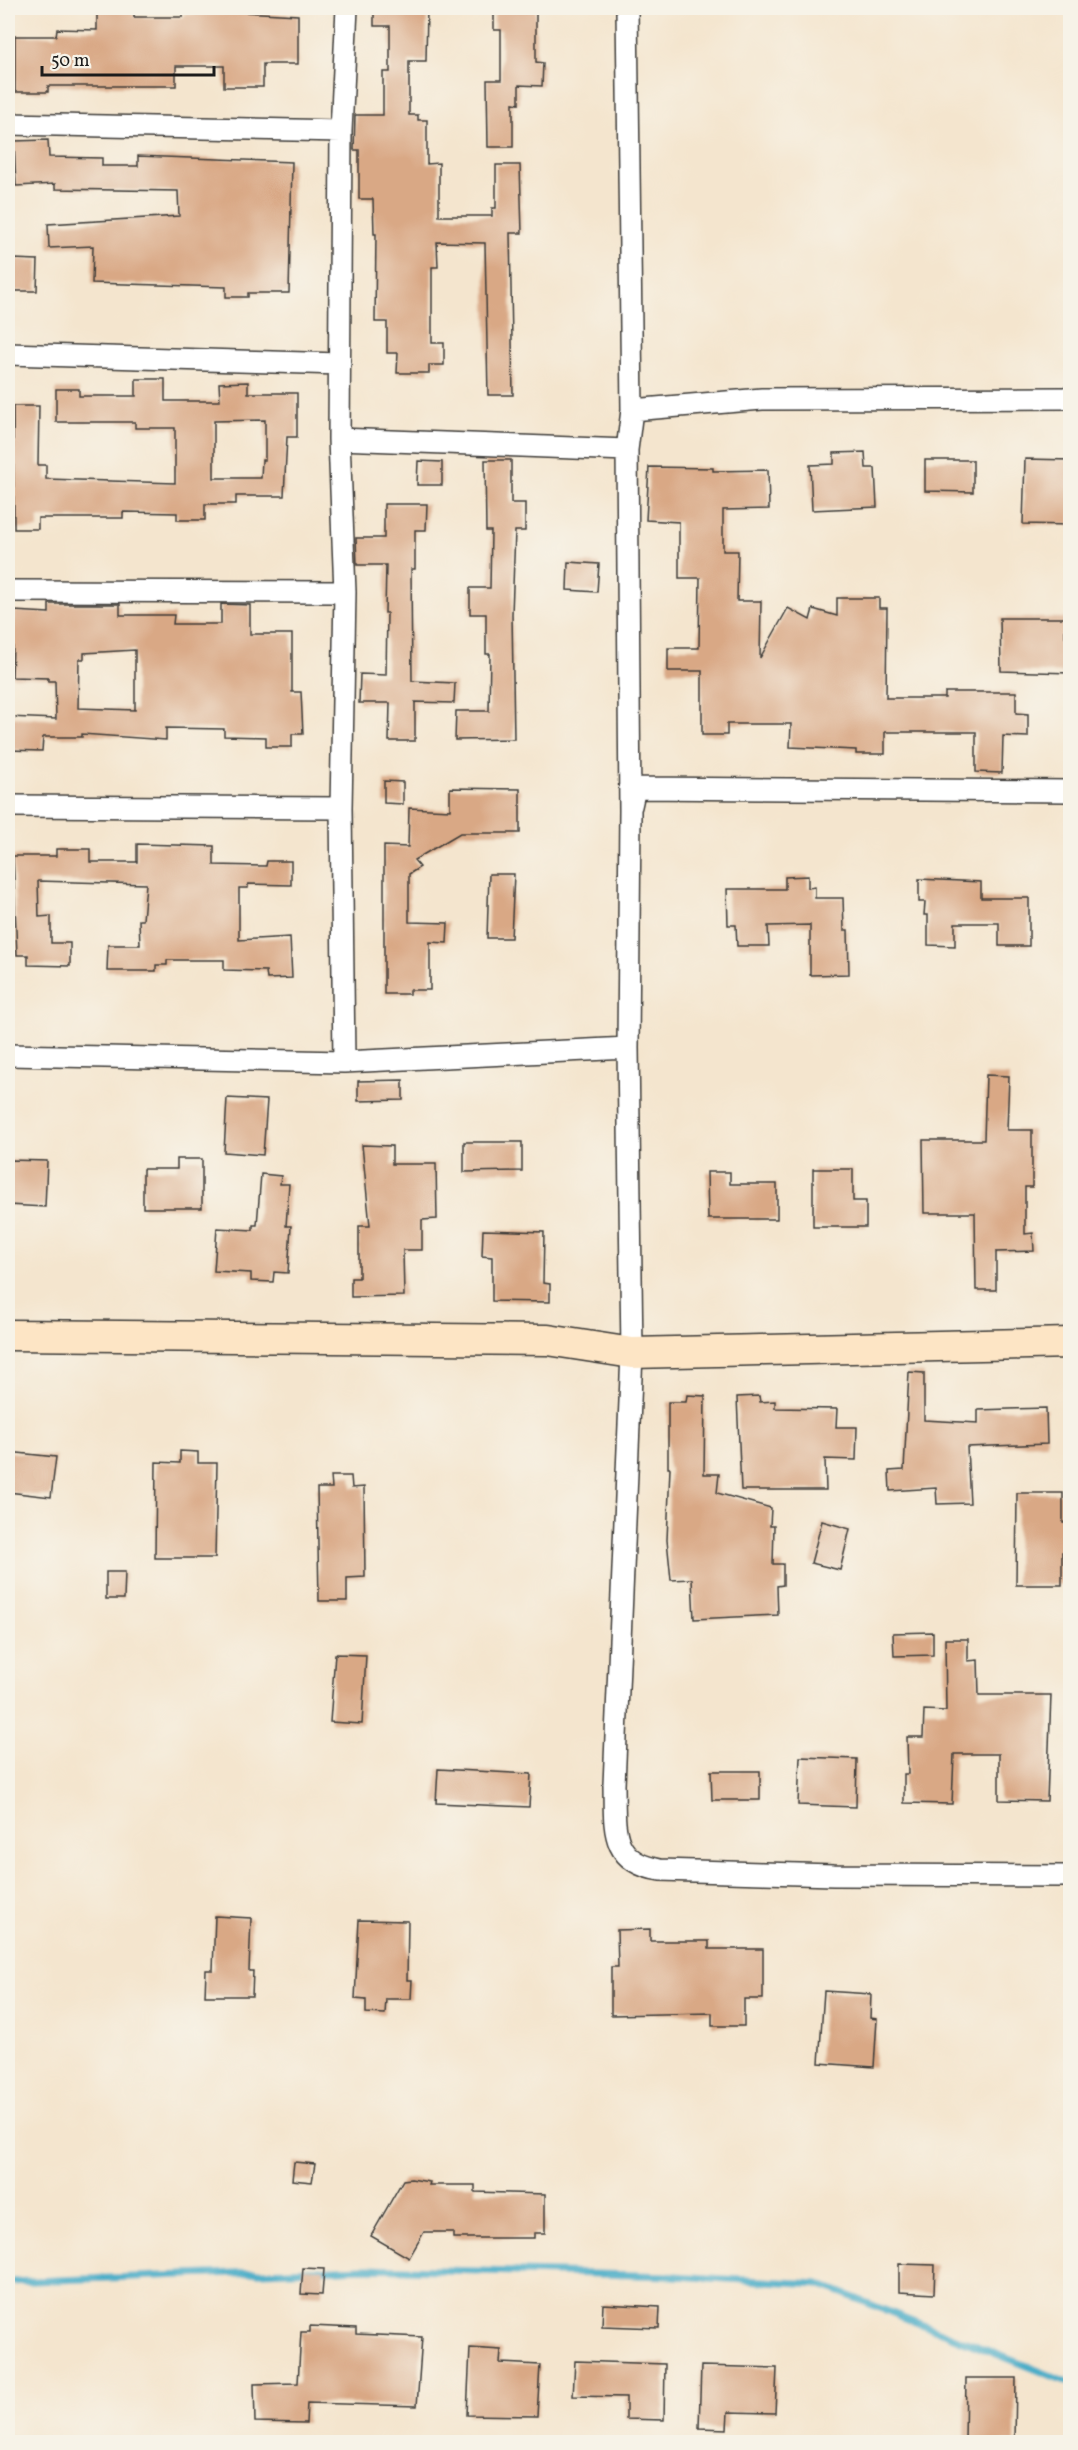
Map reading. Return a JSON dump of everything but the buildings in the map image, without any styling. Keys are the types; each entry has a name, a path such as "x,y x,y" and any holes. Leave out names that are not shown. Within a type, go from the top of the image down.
{"street":[{"path":"344,1062 340,808 345,592 339,439 341,131 347,8"},
{"path":"627,8 632,410 627,450 630,810 628,1048 632,1353 614,1785 615,1833 626,1856 641,1867 650,1869 733,1874 1071,1876"},
{"path":"8,124 341,131"},
{"path":"8,354 340,364"},
{"path":"632,410 762,399 1071,398"},
{"path":"339,439 627,450"},
{"path":"8,591 345,592"},
{"path":"630,810 635,788 1071,791"},
{"path":"8,806 340,808"},
{"path":"8,1055 344,1062 628,1048"},
{"path":"8,1335 548,1340 632,1353 1071,1343"}],"waterway":[{"path":"8,2282 364,2268 674,2276 819,2284 1070,2383"}]}
